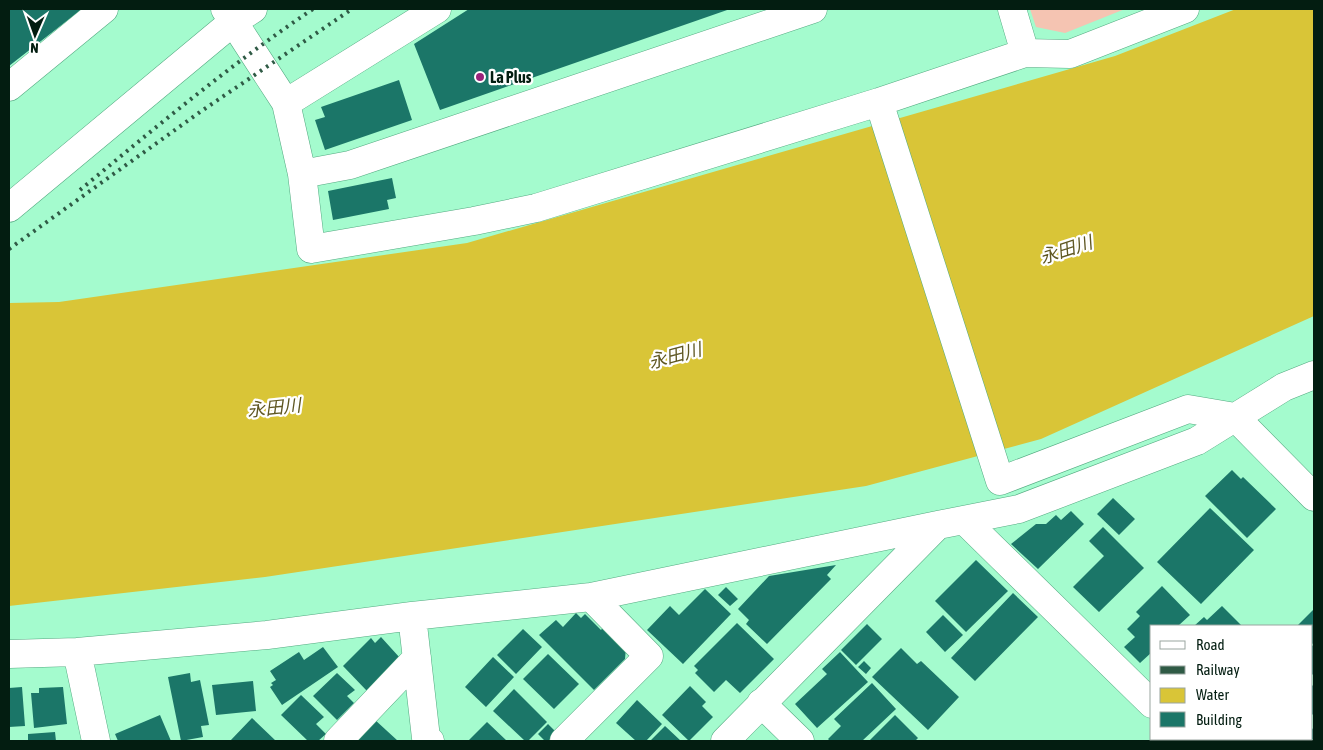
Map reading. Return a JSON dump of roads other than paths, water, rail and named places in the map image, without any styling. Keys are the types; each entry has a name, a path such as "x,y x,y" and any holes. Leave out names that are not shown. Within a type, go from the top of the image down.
{"street":[{"path":"9,87 104,9"},
{"path":"286,103 437,9"},
{"path":"302,174 350,165 812,9"},
{"path":"1012,9 1025,53"},
{"path":"9,208 237,13 286,103 302,174 311,249 474,221 536,208 880,102 1025,53 1070,54 1185,9"},
{"path":"880,102 1000,481 1188,409 1236,417 1314,497"},
{"path":"9,654 77,652 266,635 412,616 591,597 1019,509 1197,441 1284,387 1314,375"},
{"path":"964,520 1150,702"},
{"path":"724,741 938,525"},
{"path":"564,741 649,656 591,597"},
{"path":"412,616 426,738 430,741"},
{"path":"77,652 96,741"},
{"path":"338,741 417,658"},
{"path":"761,704 800,741"}],"water":[{"name":"永田川","path":"1236,9 1314,9 1314,316 1041,439 866,486 265,577 9,606 9,303 59,302 467,243 1115,56"}],"railway":[{"path":"80,190 223,74 313,9"},
{"path":"9,249 200,112 352,9"}],"place":[{"name":"La Plus","path":"480,77"}]}
